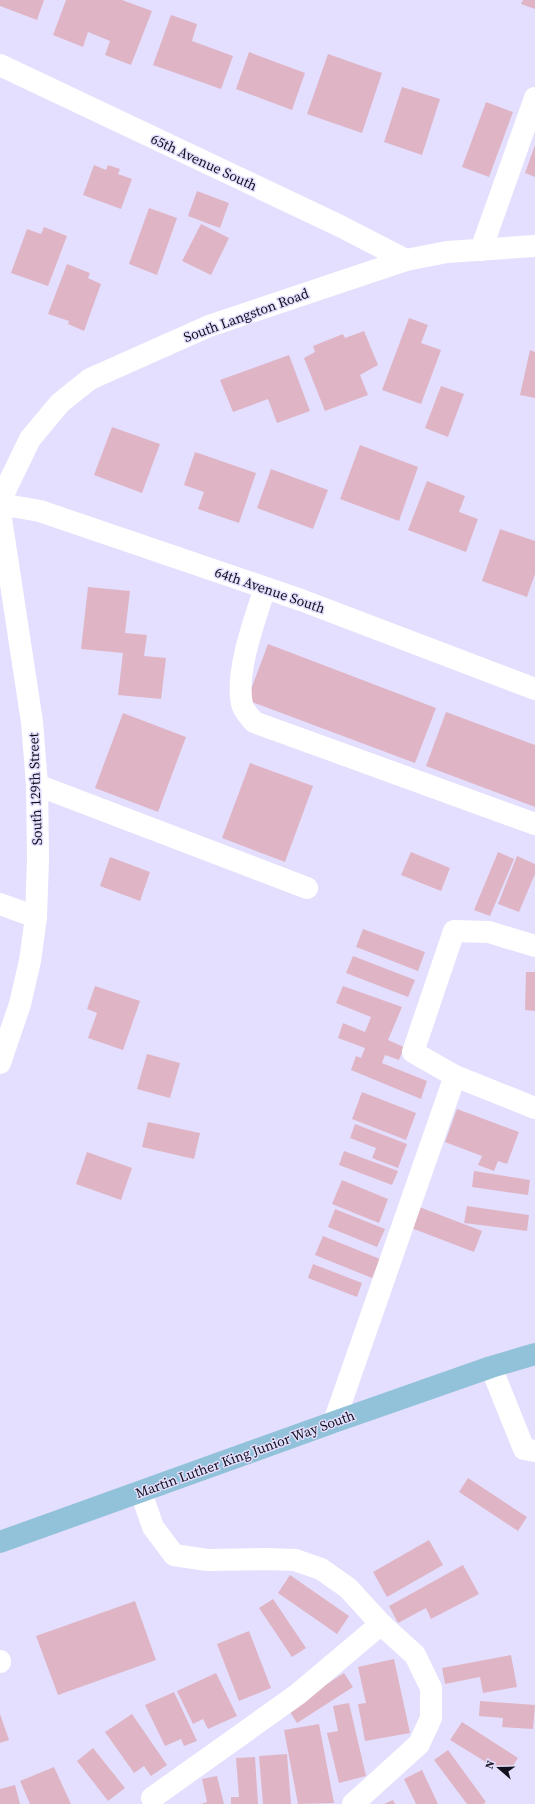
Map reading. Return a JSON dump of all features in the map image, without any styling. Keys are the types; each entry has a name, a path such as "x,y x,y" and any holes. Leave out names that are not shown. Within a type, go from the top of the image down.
{"main road":[{"name":"Martin Luther King Junior Way South","path":"491,1367 535,1340"},
{"name":"Martin Luther King Junior Way South","path":"0,1542 334,1422 491,1367 535,1354"}],"street":[{"name":"65th Avenue South","path":"0,65 338,225 406,260"},
{"path":"481,250 535,98"},
{"name":"South Langston Road","path":"0,502 30,439 60,403 90,379 209,326 406,260 448,252 535,246"},
{"name":"64th Avenue South","path":"0,502 40,510 265,588 535,689"},
{"name":"South 129th Street","path":"0,512 32,722 37,785 38,859 36,917 30,961 20,1004 0,1064"},
{"path":"265,588 247,643 240,687 242,706 254,722 535,824"},
{"path":"37,785 307,888"},
{"path":"0,904 36,917"},
{"path":"535,946 488,932 454,931 413,1052 455,1076 535,1108"},
{"path":"334,1422 455,1076"},
{"path":"491,1367 524,1449 535,1451"},
{"path":"141,1492 153,1526 174,1555 207,1560 295,1560 321,1570 348,1588 381,1624 415,1655 431,1688 431,1718 419,1744 353,1804"},
{"path":"150,1802 298,1694 381,1624"}],"building":[{"path":"0,0 44,0 37,20 0,6"},
{"path":"66,0 122,0 152,11 131,65 105,55 110,41 88,32 83,47 53,35"},
{"path":"523,0 535,0 535,9 521,4"},
{"path":"171,15 197,24 192,41 233,56 221,89 153,65"},
{"path":"249,52 305,73 292,110 236,89"},
{"path":"328,54 382,73 362,133 307,114"},
{"path":"402,87 440,99 422,155 384,142"},
{"path":"486,102 513,112 489,177 462,167"},
{"path":"535,145 535,177 525,173"},
{"path":"94,165 106,170 108,165 120,169 118,174 132,179 121,209 83,195"},
{"path":"197,191 229,203 220,228 188,216"},
{"path":"149,208 177,218 157,275 129,264"},
{"path":"201,224 229,238 211,275 182,261"},
{"path":"44,227 67,236 48,286 11,273 27,229 41,234"},
{"path":"67,264 90,273 88,278 101,284 84,331 68,324 69,321 48,314"},
{"path":"409,318 428,325 421,343 441,350 421,404 382,390"},
{"path":"364,331 378,365 360,375 368,395 325,411 304,358 315,352 313,346 343,334 345,338"},
{"path":"530,350 535,352 535,398 520,395"},
{"path":"289,355 310,411 277,423 268,399 233,412 220,380"},
{"path":"441,386 464,394 448,437 425,428"},
{"path":"112,427 160,444 142,493 94,475"},
{"path":"360,445 418,467 399,521 340,499"},
{"path":"195,452 256,473 239,523 198,509 204,492 184,485"},
{"path":"271,469 328,490 313,529 257,508"},
{"path":"427,481 465,496 459,512 478,519 466,552 408,530"},
{"path":"500,529 535,541 535,574 527,597 482,581"},
{"path":"88,587 130,591 125,633 147,635 144,656 166,658 161,699 118,695 123,653 81,649"},
{"path":"268,644 436,708 415,763 247,700"},
{"path":"446,712 535,745 535,807 426,766"},
{"path":"123,713 186,737 158,812 95,788"},
{"path":"250,763 313,786 285,862 222,838"},
{"path":"411,852 450,868 441,891 401,875"},
{"path":"498,852 514,859 490,916 474,910"},
{"path":"517,856 535,864 535,874 519,912 498,904"},
{"path":"110,857 150,872 140,901 100,886"},
{"path":"363,929 425,952 418,971 356,947"},
{"path":"353,956 415,980 408,997 346,973"},
{"path":"526,972 535,972 535,1011 525,1010"},
{"path":"95,986 140,1001 123,1050 88,1038 97,1013 87,1009"},
{"path":"343,986 402,1007 388,1040 404,1047 399,1060 385,1055 382,1063 427,1081 421,1099 351,1070 356,1056 361,1058 365,1048 338,1038 343,1023 365,1032 371,1017 336,1003"},
{"path":"147,1054 180,1063 170,1098 137,1089"},
{"path":"362,1092 416,1113 406,1140 352,1119"},
{"path":"457,1109 519,1132 507,1164 498,1161 494,1171 478,1165 482,1156 445,1142"},
{"path":"148,1122 200,1133 194,1159 142,1147"},
{"path":"355,1124 407,1144 398,1168 372,1158 376,1148 350,1138"},
{"path":"344,1151 398,1171 392,1185 339,1165"},
{"path":"87,1152 132,1168 121,1200 76,1184"},
{"path":"474,1171 530,1180 528,1195 472,1187"},
{"path":"342,1180 388,1199 379,1223 332,1204"},
{"path":"414,1205 482,1231 474,1252 406,1226"},
{"path":"467,1206 529,1215 527,1231 464,1223"},
{"path":"335,1209 385,1229 377,1247 328,1227"},
{"path":"323,1236 380,1259 372,1278 315,1255"},
{"path":"313,1264 362,1283 357,1297 308,1278"},
{"path":"468,1478 527,1517 518,1531 459,1492"},
{"path":"429,1540 443,1565 387,1597 373,1572"},
{"path":"463,1565 479,1594 431,1619 426,1608 398,1623 389,1606"},
{"path":"290,1575 349,1616 337,1634 278,1593"},
{"path":"273,1599 306,1648 292,1657 259,1608"},
{"path":"135,1601 156,1660 58,1695 36,1636"},
{"path":"249,1631 271,1688 239,1701 217,1644"},
{"path":"511,1655 517,1687 483,1693 480,1677 445,1684 442,1668"},
{"path":"394,1659 410,1733 365,1741 358,1704 366,1703 358,1667"},
{"path":"216,1673 237,1716 208,1729 203,1719 193,1724 177,1691"},
{"path":"344,1673 353,1687 297,1723 288,1709"},
{"path":"174,1692 197,1741 184,1746 181,1739 165,1746 145,1705"},
{"path":"480,1701 535,1705 533,1729 502,1727 503,1718 479,1716"},
{"path":"349,1703 366,1776 339,1783 327,1733 338,1731 333,1706"},
{"path":"0,1714 9,1740 0,1743"},
{"path":"132,1714 167,1765 151,1776 144,1766 134,1773 105,1732"},
{"path":"462,1722 518,1758 507,1775 450,1740"},
{"path":"319,1724 334,1803 298,1804 284,1730"},
{"path":"93,1748 125,1788 108,1801 77,1761"},
{"path":"448,1750 486,1802 483,1804 467,1804 434,1760"},
{"path":"287,1754 291,1804 263,1804 259,1756"},
{"path":"255,1757 258,1804 231,1804 231,1797 239,1797 236,1758"},
{"path":"54,1767 71,1804 30,1804 20,1781"},
{"path":"422,1770 438,1804 416,1804 404,1779"},
{"path":"217,1776 224,1804 201,1804 207,1802 202,1779"},
{"path":"15,1785 20,1804 0,1804 0,1789"},
{"path":"393,1800 395,1804 384,1804"}]}
